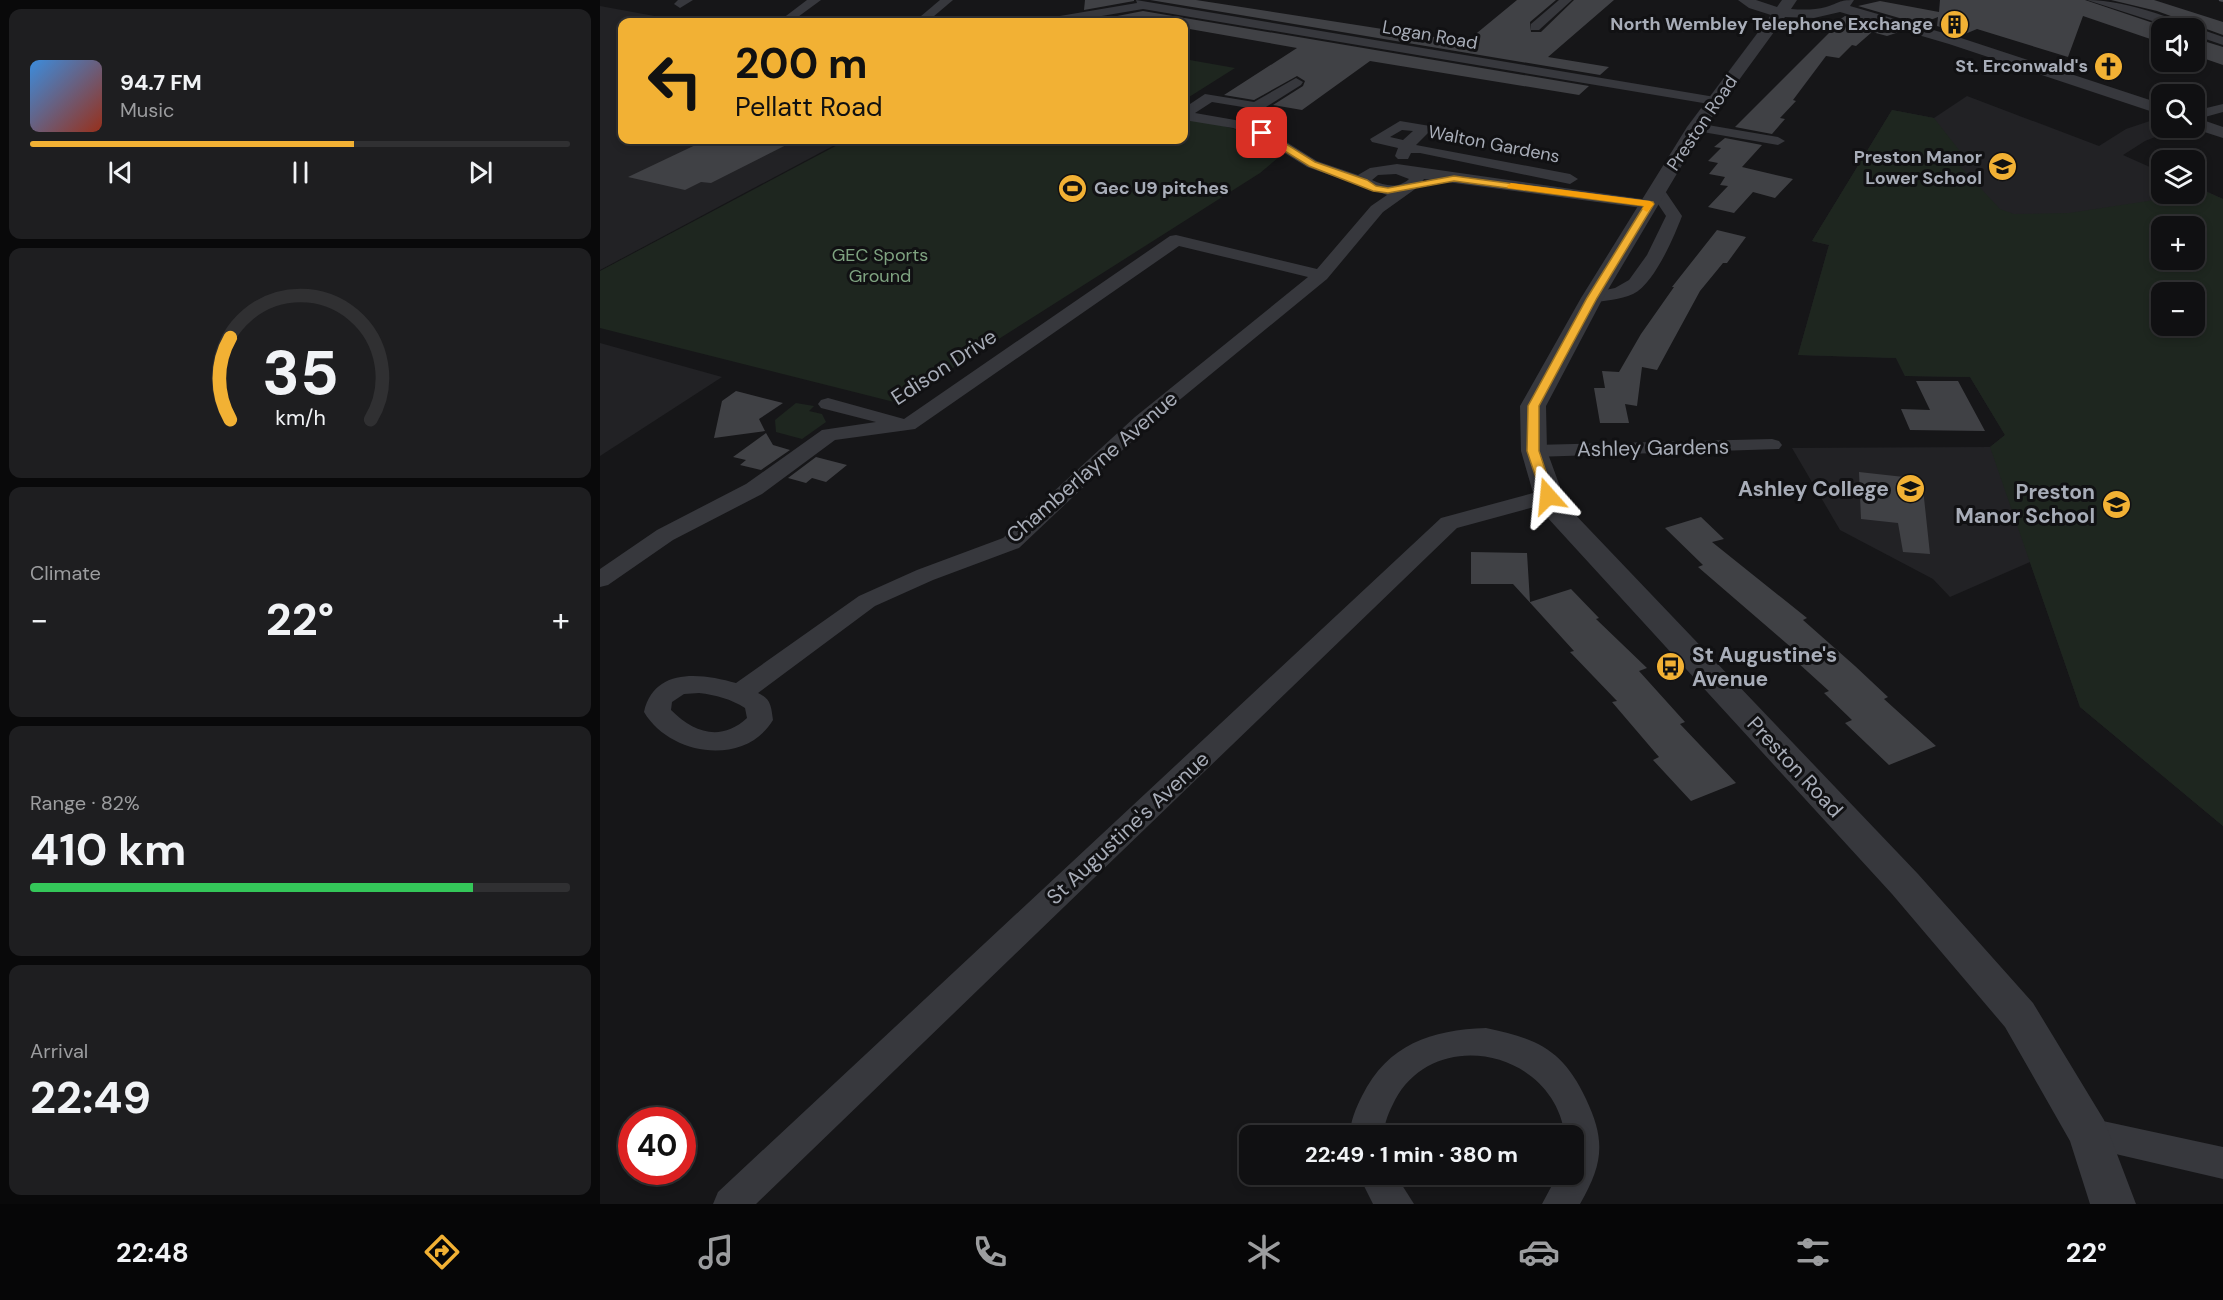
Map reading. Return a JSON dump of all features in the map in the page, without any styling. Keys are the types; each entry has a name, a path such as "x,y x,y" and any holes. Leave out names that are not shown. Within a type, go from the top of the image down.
{"street":[{"path":"790,18 815,0"},
{"path":"925,18 947,0"},
{"path":"1534,27 1566,0"},
{"path":"1745,0 1759,7 1787,5 1820,15"},
{"path":"2093,0 2153,18"},
{"name":"Logan Road","path":"1067,18 1142,2 1715,101"},
{"path":"1801,28 1820,15 1844,4 2151,106"},
{"name":"Preston Road","path":"1787,5 1696,127 1592,298 1533,406 1533,451 1548,496 1556,510 1966,952 2019,1015 2089,1134 2113,1204"},
{"path":"2205,35 2223,41"},
{"name":"Preston Road","path":"1749,56 1782,41"},
{"path":"1188,112 1210,97 1256,107 1296,82"},
{"path":"2205,113 2223,108"},
{"path":"1188,116 1234,124 1262,133 1312,164 1372,187 1407,179 1454,179 1654,197"},
{"path":"2205,126 2223,133"},
{"path":"1696,127 1778,141"},
{"name":"Walton Gardens","path":"1407,179 1407,147 1596,184"},
{"name":"Chamberlayne Avenue","path":"740,693 867,601 925,575 1011,543 1142,421 1321,275 1372,187 1407,179"},
{"name":"Preston Road","path":"1592,298 1631,288 1670,232 1674,216 1654,197"},
{"name":"Edison Drive","path":"600,580 665,535 754,489 829,434 908,424 1176,240 1321,275"},
{"path":"828,404 908,424"},
{"name":"Ashley Gardens","path":"1533,451 1772,445"},
{"name":"St Augustine's Avenue","path":"731,1204 1449,523 1497,508 1548,496"},
{"path":"1368,1125 1381,1087 1404,1063 1442,1045 1478,1041 1502,1045 1535,1060 1558,1079 1582,1125"},
{"path":"2089,1134 2223,1163"},
{"path":"1382,1185 1396,1204"},
{"path":"1560,1204 1573,1185"}],"shaded area":[{"path":"600,6 665,18 618,18 618,144 836,144 600,270"},
{"name":"Preston Manor School","path":"1967,96 2099,146 2126,129 2151,121 2153,138 2123,155 2151,168 2151,204 2205,204 2205,191 2223,199 2223,826 2080,707 2030,562 1950,597 1933,579 1840,530 1792,448 1990,447 2005,435 1970,377 1905,376 1896,358 1798,355 1829,245 1812,241 1892,110 1934,118"},
{"path":"600,343 722,377 600,456"}],"green space":[{"path":"1188,60 1235,68 1189,97"},
{"name":"Preston Manor School","path":"1892,110 1934,118 1970,164 1959,165 2000,209 2014,214 2069,213 2151,201 2151,204 2205,204 2205,191 2223,199 2223,826 2080,707 1990,447 2005,435 1970,377 1905,376 1896,358 1798,355 1829,245 1812,241"},
{"name":"GEC Sports Ground","path":"1188,120 1210,123 1248,134 1260,140 1279,157 1260,173 898,403 600,328 600,271 839,144 1188,144"},
{"path":"796,403 814,406 809,411 822,414 826,422 802,439 776,432 775,420"}],"building":[{"path":"1085,0 1134,0 1134,1 1084,10"},
{"path":"1150,0 1196,0 1466,42 1517,0 1556,0 1530,22 1531,32 1541,32 1574,0 1614,0 1548,57 1609,67 1600,75"},
{"path":"1940,0 2085,0 2151,22 2151,39 2083,16 2068,57 1977,29 1965,34 1937,26 1938,17 1920,24 1858,6 1880,1 1939,12"},
{"path":"2111,0 2154,0 2223,22 2223,35 2205,28 2205,18 2176,18"},
{"path":"1143,11 1185,18 1119,18 1112,17"},
{"path":"1845,16 1899,32 1887,36 1872,32 1856,46 1852,45 1839,58 1826,56 1793,100 1796,101 1780,118 1785,119 1772,134 1735,127 1833,29 1827,28"},
{"path":"1188,19 1589,86 1579,95 1370,61 1302,110 1273,105 1303,86 1305,81 1297,76 1254,100 1224,95 1297,48 1188,29"},
{"path":"2205,41 2223,47 2223,65 2205,59"},
{"path":"1725,138 1762,145 1742,167 1793,179 1775,198 1753,192 1734,213 1708,207 1728,186 1720,185 1725,177 1709,174 1718,163 1708,161 1721,148 1714,147"},
{"path":"698,144 788,144 711,183 701,182 685,190 628,177"},
{"path":"1717,230 1746,237 1727,263 1723,263 1700,291 1657,370 1642,367 1637,406 1625,404 1629,423 1600,423 1594,388 1605,388 1602,371 1619,372 1641,334 1674,287 1672,287"},
{"path":"1916,381 1958,381 1985,431 1910,430 1901,409 1930,410"},
{"path":"736,391 783,403 759,419 765,431 714,438 722,401"},
{"path":"766,433 773,445 790,450 761,470 740,465 746,460 733,457"},
{"path":"816,457 847,465 826,482 812,478 806,483 788,478"},
{"path":"1859,472 1922,479 1930,554 1903,552 1898,523 1861,519"},
{"path":"1701,517 1724,539 1712,542 1807,618 1803,620 1888,697 1884,699 1936,746 1889,765 1845,723 1852,720 1824,693 1829,691 1786,652 1793,649 1698,567 1703,565 1665,528"},
{"path":"1471,552 1527,553 1530,602 1571,589 1599,618 1596,619 1647,668 1639,671 1685,722 1680,724 1736,783 1691,801 1653,760 1659,757 1612,702 1617,701 1570,652 1574,651 1513,584 1471,584"}],"railway":[{"path":"2219,0 2223,1"}],"slow traffic":[{"path":"1511,186 1650,204 1647,209"}],"place":[{"name":"North Wembley Telephone Exchange","path":"1954,24"},
{"name":"St. Erconwald's","path":"2109,66"},
{"name":"Preston Manor Lower School","path":"2003,167"},
{"name":"Gec U9 pitches","path":"1073,188"},
{"name":"Ashley College","path":"1910,489"},
{"name":"Preston Manor School","path":"2116,504"},
{"name":"St Augustine's Avenue","path":"1671,667"}],"route":[{"path":"1262,133 1282,143 1312,164 1364,182 1373,188 1388,190 1406,188 1414,184 1454,179 1650,204 1592,298 1533,406 1533,451 1548,496"}]}
